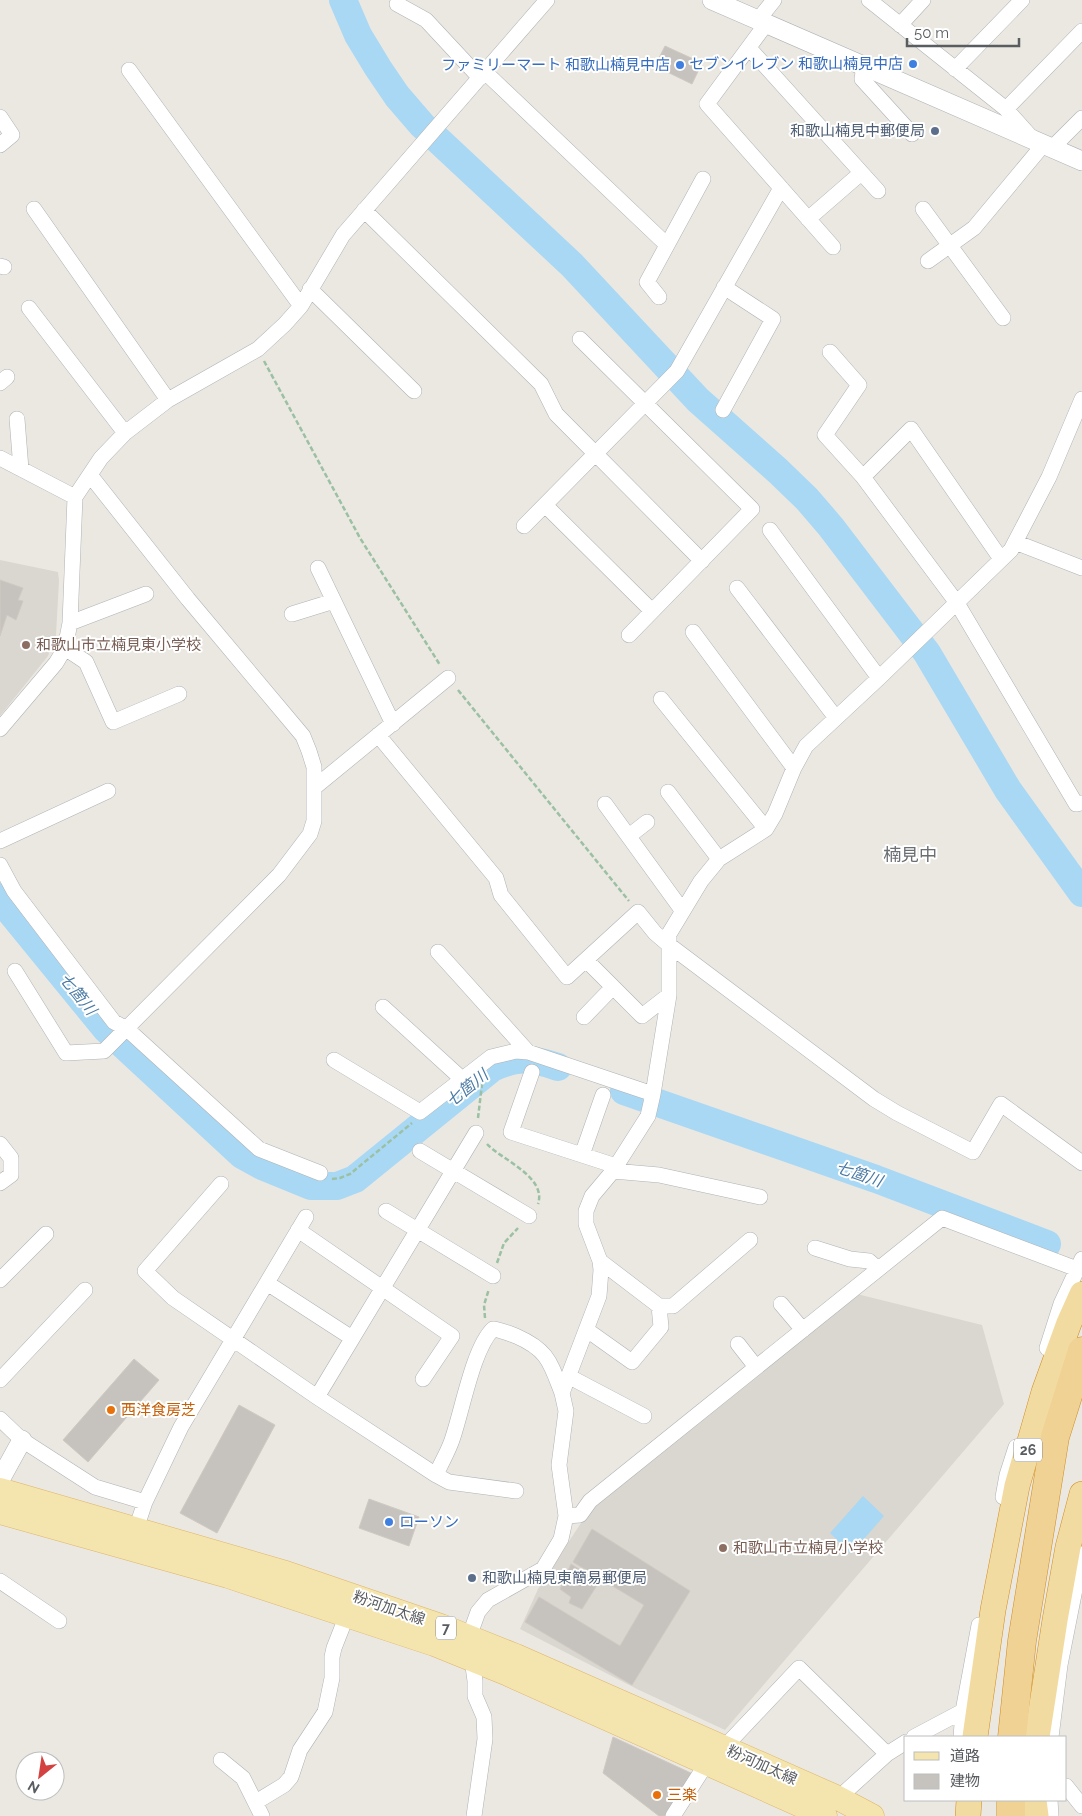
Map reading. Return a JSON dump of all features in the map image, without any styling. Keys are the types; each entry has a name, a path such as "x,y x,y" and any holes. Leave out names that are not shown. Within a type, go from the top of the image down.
{"highway":[{"name":"26","path":"975,1736 993,1610 1017,1486 1044,1392 1069,1323 1082,1294"},
{"name":"26","path":"1012,1736 1022,1641 1032,1571 1055,1437 1082,1351"},
{"name":"26","path":"1032,1571 1069,1435 1082,1397"},
{"path":"1037,1736 1054,1620 1068,1546 1082,1494"},
{"path":"968,1816 969,1801"},
{"path":"1011,1801 1011,1816"},
{"path":"1034,1801 1036,1816"}],"main road":[{"name":"粉河加太線","path":"0,1490 286,1573 441,1626 508,1674 717,1756 826,1811 872,1816"},
{"name":"粉河加太線","path":"0,1512 228,1576 434,1644 471,1649"}],"street":[{"path":"0,729 56,662 65,648 70,623 75,496 101,458 125,433 168,400 258,349 285,324 300,306 343,235 547,0"},
{"path":"712,0 1082,161"},
{"path":"774,0 749,48 707,104 833,247"},
{"path":"869,0 955,68 1044,144"},
{"path":"900,24 923,0"},
{"path":"955,68 1022,0"},
{"path":"397,4 426,20 482,75 667,245"},
{"path":"1006,110 1082,31"},
{"path":"749,48 878,191"},
{"path":"864,66 862,79 912,134"},
{"path":"129,70 300,306"},
{"path":"0,117 12,135 0,145"},
{"path":"928,261 974,228 1044,144 1082,118"},
{"path":"808,219 861,173"},
{"path":"659,297 647,282 703,179"},
{"path":"524,526 673,376 781,188"},
{"path":"34,209 168,400"},
{"path":"923,209 1003,318"},
{"path":"364,210 541,384 556,414 702,560"},
{"path":"723,410 774,319 724,288"},
{"path":"310,289 414,391"},
{"path":"29,308 125,433"},
{"path":"580,339 752,509 629,635"},
{"path":"830,352 859,386 824,435 863,477 957,602 1076,804 1082,803"},
{"path":"562,1393 599,1296 600,1261 586,1224 586,1211 592,1196 614,1169 648,1116 652,1100 669,994 669,934 701,881 719,859 766,829 775,814 794,768 806,746 1011,550 1049,477 1082,399"},
{"path":"17,419 21,469"},
{"path":"863,477 911,429 1001,559"},
{"path":"0,458 75,496"},
{"path":"15,970 66,1053 104,1051 279,876 310,834 314,821 314,767 303,736 188,599 90,475"},
{"path":"545,505 652,612"},
{"path":"770,530 879,678"},
{"path":"1015,542 1082,568"},
{"path":"318,568 392,724"},
{"path":"737,588 836,718"},
{"path":"70,623 146,594"},
{"path":"292,614 334,601"},
{"path":"693,632 794,768"},
{"path":"65,648 86,662 113,722 179,694"},
{"path":"315,787 448,678"},
{"path":"661,699 766,829"},
{"path":"378,736 496,878 501,894 568,977 638,912 655,933 669,946 874,1099 897,1113 973,1152 1000,1104 1082,1163"},
{"path":"0,841 108,791"},
{"path":"668,792 719,859"},
{"path":"605,804 682,910"},
{"path":"629,836 647,822"},
{"path":"0,865 14,891 114,1022 120,1037 258,1149 324,1176"},
{"path":"438,952 528,1052"},
{"path":"586,960 642,1016 669,994"},
{"path":"584,1017 613,987"},
{"path":"383,1007 462,1079"},
{"path":"334,1060 420,1112 491,1057 516,1051 528,1052 652,1100"},
{"path":"532,1072 511,1132 582,1155 614,1169 659,1175 760,1197"},
{"path":"582,1155 603,1095"},
{"path":"317,1397 476,1133"},
{"path":"0,1144 11,1158 11,1175 0,1183"},
{"path":"420,1151 529,1216"},
{"path":"222,1184 145,1270 173,1298 317,1397 436,1475 449,1482 516,1491"},
{"path":"386,1211 493,1276"},
{"path":"566,1516 580,1515 590,1501 942,1218 1080,1264 1062,1304 1007,1475 963,1711 961,1736"},
{"path":"136,1529 145,1502 181,1428 302,1224 383,1287 452,1336 423,1379"},
{"path":"0,1280 46,1234"},
{"path":"600,1261 659,1306 673,1306 750,1240"},
{"path":"815,1248 850,1259 869,1261 878,1269"},
{"path":"267,1283 352,1338"},
{"path":"0,1380 85,1290"},
{"path":"781,1304 803,1330"},
{"path":"587,1330 632,1362 661,1327 659,1306"},
{"path":"436,1475 452,1442 478,1354 489,1333 493,1329 500,1330 530,1342 542,1351 550,1362 562,1393 566,1411 559,1464 566,1516 561,1539 543,1569 488,1600 478,1612 471,1649 475,1696 484,1717 485,1739 474,1816"},
{"path":"738,1344 756,1367"},
{"path":"568,1376 644,1416"},
{"path":"0,1419 22,1440 95,1487 145,1502"},
{"path":"0,1480 22,1440"},
{"path":"1051,1736 1060,1665 1082,1554"},
{"path":"0,1581 59,1621"},
{"path":"221,1760 243,1778 259,1809 291,1777 300,1750 325,1712 332,1678 334,1648 347,1615"},
{"path":"672,1816 701,1772 799,1668 888,1754"},
{"path":"916,1736 963,1711"},
{"path":"826,1811 888,1754 904,1743"},
{"path":"1067,1787 1082,1806"},
{"path":"959,1801 963,1816"},
{"path":"1050,1801 1051,1816"}],"path":[{"path":"258,349 360,538 448,678 638,912"},
{"path":"324,1176 340,1178 350,1174 415,1121 420,1112"}],"shaded area":[{"name":"和歌山市立楠見東小学校","path":"0,560 58,572 59,581 56,635 48,656 0,716"},
{"name":"和歌山市立楠見小学校","path":"857,1294 982,1325 1004,1404 725,1730 639,1690 520,1629 538,1589 592,1506"}],"water":[{"path":"863,1496 884,1516 851,1554 830,1533"}],"building":[{"path":"665,46 702,63 692,84 655,66"},
{"path":"0,580 23,588 18,600 23,601 16,620 7,615 0,636"},
{"name":"西洋食房芝","path":"134,1359 159,1380 88,1462 63,1440"},
{"path":"239,1405 275,1425 217,1533 180,1513"},
{"name":"ローソン","path":"369,1499 419,1517 409,1546 359,1528"},
{"path":"592,1529 690,1591 632,1685 525,1622 539,1597 620,1646 644,1605 573,1562"},
{"path":"571,1564 599,1582 582,1609 569,1603 571,1597 560,1589"},
{"name":"三楽","path":"613,1737 693,1774 670,1816 659,1816 603,1773"}],"waterway":[{"path":"343,0 358,35 378,68 397,96 422,125 572,265 698,400 778,471 807,499 831,527 927,653 1008,790 1082,893"},
{"name":"七箇川","path":"0,897 106,1029 242,1155 262,1166 311,1186 337,1186 355,1179 492,1068 517,1060 533,1060 558,1067"},
{"name":"七箇川","path":"624,1091 876,1179 1047,1244"}],"place":[{"name":"セブンイレブン 和歌山楠見中店","path":"913,64"},
{"name":"ファミリーマート 和歌山楠見中店","path":"680,65"},
{"name":"和歌山楠見中郵便局","path":"935,131"},
{"name":"和歌山市立楠見東小学校","path":"26,645"},
{"name":"西洋食房芝","path":"111,1410"},
{"name":"ローソン","path":"389,1522"},
{"name":"和歌山市立楠見小学校","path":"723,1548"},
{"name":"和歌山楠見東簡易郵便局","path":"472,1578"},
{"name":"三楽","path":"657,1795"}],"district":[{"name":"楠見中","path":"910,854"}]}
